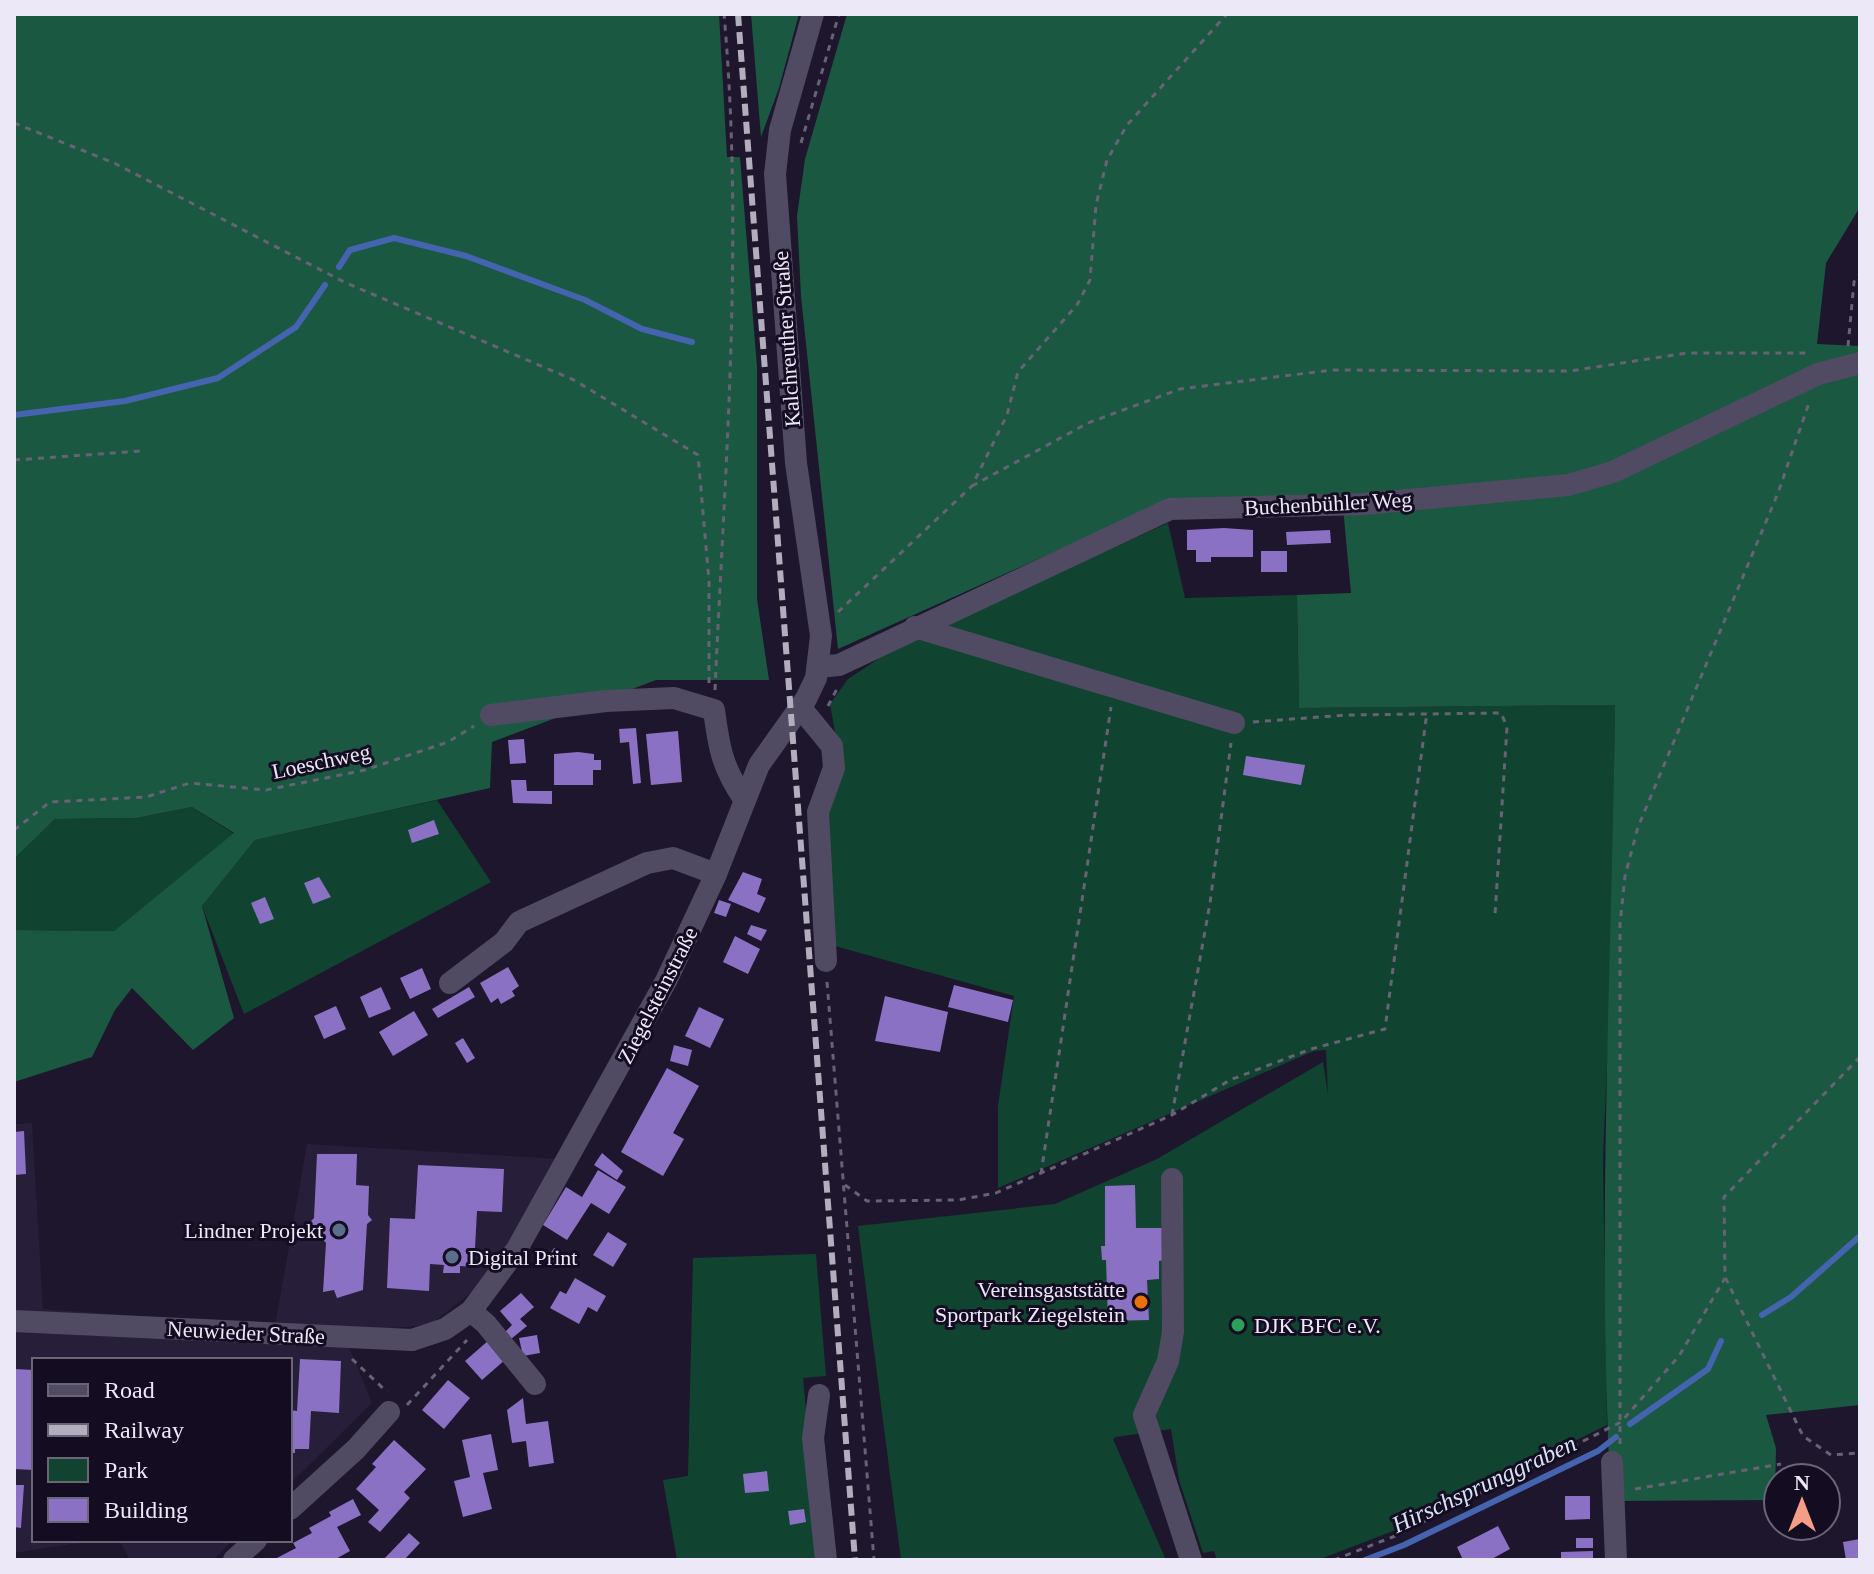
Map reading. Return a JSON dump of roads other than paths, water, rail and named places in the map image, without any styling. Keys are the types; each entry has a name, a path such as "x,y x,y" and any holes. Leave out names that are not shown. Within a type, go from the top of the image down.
{"street":[{"name":"Kalchreuther Straße","path":"813,14 780,130 775,174 796,463 819,620 829,666"},
{"name":"Buchenbühler Weg","path":"829,666 1170,509 1365,504 1568,485 1613,472 1816,364 1853,364"},
{"path":"915,627 1234,723"},
{"name":"Ziegelsteinstraße","path":"471,1311 502,1275 645,1024 716,874 744,799 766,753 829,666"},
{"path":"491,715 606,701 674,698 712,709 726,774 744,799"},
{"path":"800,707 832,746 834,768 818,812 826,961"},
{"path":"450,983 504,942 519,922 647,863 673,858 716,874"},
{"path":"1172,1179 1173,1332 1168,1361 1144,1415 1191,1560"},
{"path":"471,1311 486,1324 535,1384"},
{"name":"Neuwieder Straße","path":"14,1321 398,1341 424,1337 445,1329 471,1311"},
{"path":"819,1395 813,1438 826,1560"},
{"path":"292,1507 397,1410"},
{"path":"1612,1462 1616,1560"},
{"path":"234,1560 254,1542"}],"waterway":[{"path":"339,267 350,250 394,238 466,256 585,300 642,329 692,342"},
{"path":"14,415 125,401 218,378 296,327 325,285"},
{"name":"Hirschsprunggraben","path":"1762,1315 1791,1297 1860,1236"},
{"name":"Hirschsprunggraben","path":"1630,1424 1708,1369 1721,1341"},
{"name":"Hirschsprunggraben","path":"1365,1560 1404,1545 1598,1451 1616,1437"}],"railway":[{"path":"738,14 855,1560"}],"place":[{"name":"Lindner Projekt","path":"339,1230"},
{"name":"Digital Print","path":"452,1257"},
{"name":"Vereinsgaststätte Sportpark Ziegelstein","path":"1141,1302"},
{"name":"DJK BFC e.V.","path":"1238,1325"}]}
